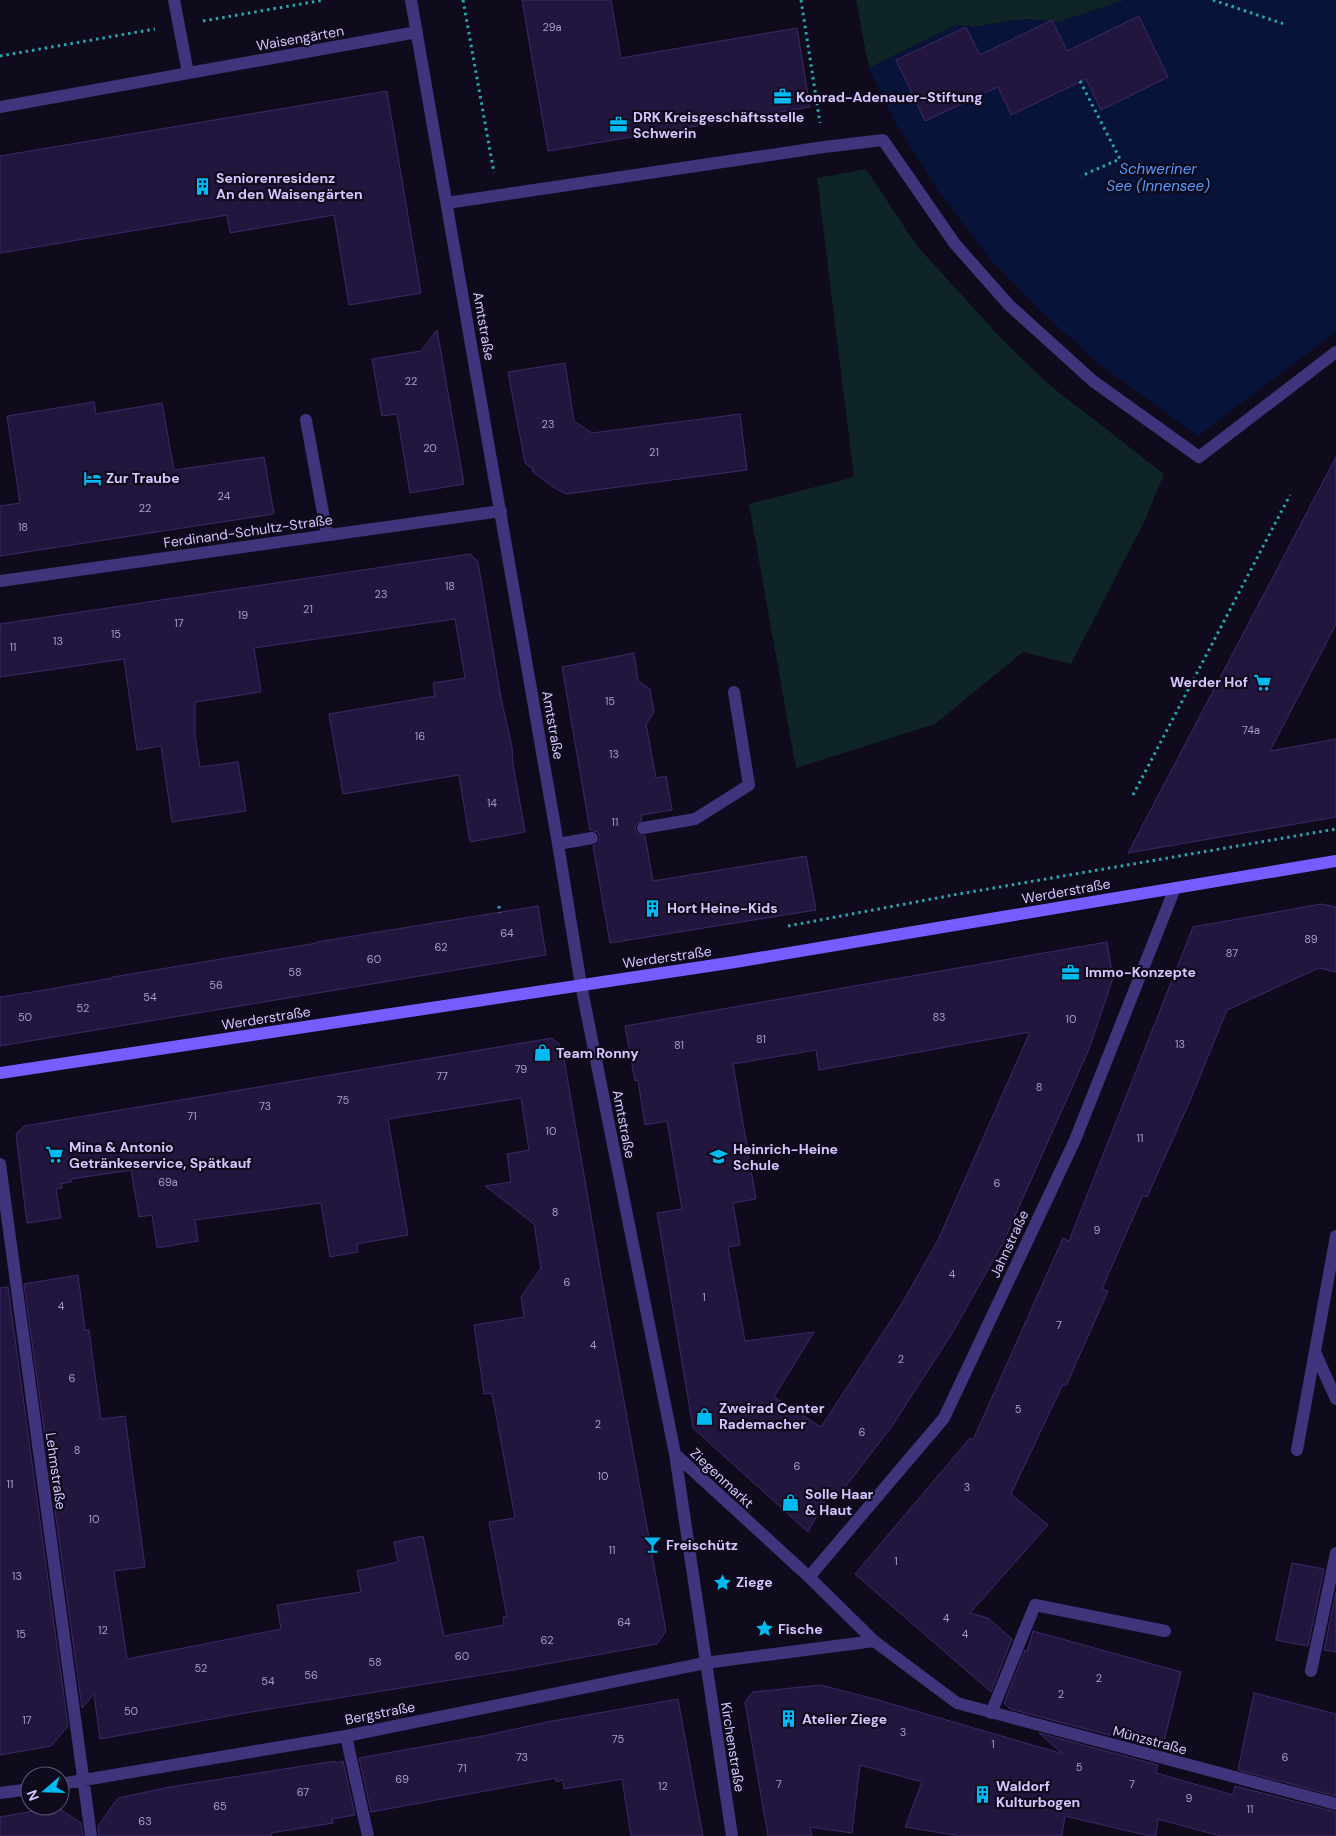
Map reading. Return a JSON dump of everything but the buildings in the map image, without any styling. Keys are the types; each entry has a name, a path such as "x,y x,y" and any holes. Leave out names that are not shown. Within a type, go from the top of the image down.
{"street":[{"path":"174,0 188,73"},
{"name":"Amtstraße","path":"411,0 501,511 581,985 674,1454"},
{"name":"Waisengärten","path":"0,107 417,32"},
{"path":"447,203 824,147 883,140 955,244 1009,305 1093,381 1199,457 1336,352"},
{"path":"306,420 326,536"},
{"name":"Ferdinand-Schultz-Straße","path":"0,581 501,511"},
{"path":"643,828 695,819 749,785 734,692"},
{"path":"558,844 592,838"},
{"name":"Werderstraße","path":"0,1073 735,962 1336,861"},
{"name":"Jahnstraße","path":"809,1577 944,1418 1075,1140 1175,888"},
{"name":"Lehmstraße","path":"0,1164 91,1836"},
{"path":"1297,1450 1336,1236"},
{"path":"1315,1352 1336,1399"},
{"name":"Ziegenmarkt","path":"674,1454 809,1577 874,1641 957,1703"},
{"name":"Ziegenmarkt","path":"674,1454 705,1663"},
{"path":"1311,1671 1336,1553"},
{"path":"991,1713 1035,1605 1165,1632"},
{"path":"705,1663 874,1641"},
{"name":"Bergstraße","path":"70,1783 346,1736 705,1663"},
{"name":"Kirchenstraße","path":"705,1663 732,1836"},
{"name":"Münzstraße","path":"957,1703 1336,1804"},
{"path":"346,1736 368,1836"},
{"path":"0,1793 20,1790"}],"path":[{"path":"463,0 498,195"},
{"path":"800,0 824,147"},
{"path":"1213,0 1284,24"},
{"path":"1080,81 1120,159 1082,176"},
{"path":"1133,795 1290,495"},
{"path":"780,927 1336,829"},
{"path":"499,906 500,913"}],"green space":[{"path":"856,0 1126,0 1059,22 1025,19 973,27 956,25 869,68"},
{"path":"866,169 917,246 1000,337 1048,384 1164,474 1145,520 1071,664 1023,652 935,724 796,768 749,504 854,477 817,178"}],"water":[{"name":"Schweriner See (Innensee)","path":"1126,0 1336,0 1336,332 1198,436 1100,365 1043,313 990,259 939,192 895,122 869,68 956,25 973,27 1025,19 1059,22"}],"place":[{"name":"Konrad-Adenauer-Stiftung","path":"782,97"},
{"name":"DRK Kreisgeschäftsstelle Schwerin","path":"619,125"},
{"name":"Seniorenresidenz An den Waisengärten","path":"202,186"},
{"name":"Zur Traube","path":"92,478"},
{"name":"Werder Hof","path":"1262,682"},
{"name":"Hort Heine-Kids","path":"653,908"},
{"name":"Immo-Konzepte","path":"1071,972"},
{"name":"Team Ronny","path":"542,1053"},
{"name":"Mina & Antonio Getränkeservice, Spätkauf","path":"55,1155"},
{"name":"Heinrich-Heine Schule","path":"719,1157"},
{"name":"Zweirad Center Rademacher","path":"705,1416"},
{"name":"Solle Haar & Haut","path":"791,1502"},
{"name":"Freischütz","path":"652,1545"},
{"name":"Ziege","path":"722,1582"},
{"name":"Fische","path":"764,1629"},
{"name":"Atelier Ziege","path":"788,1719"},
{"name":"Waldorf Kulturbogen","path":"982,1794"}]}
